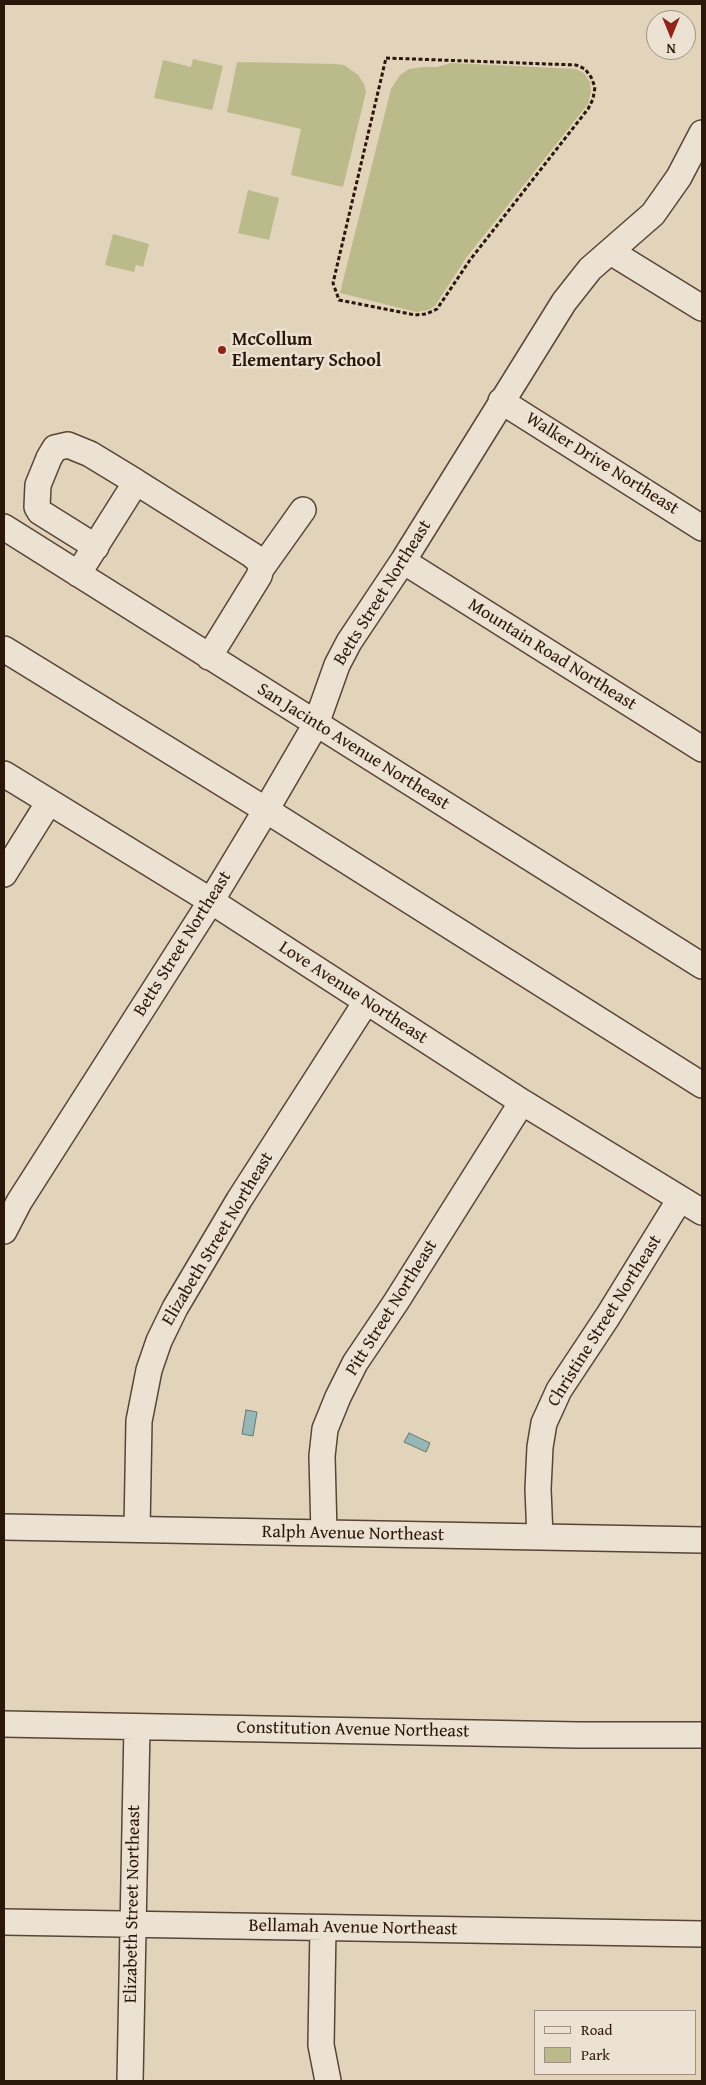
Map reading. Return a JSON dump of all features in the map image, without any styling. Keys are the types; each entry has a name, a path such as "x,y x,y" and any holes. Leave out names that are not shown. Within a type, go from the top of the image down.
{"street":[{"name":"Betts Street Northeast","path":"4,1230 24,1193 211,900 266,810 316,724 337,664 349,642 402,561 501,401 564,302 590,269 652,214 679,177 702,133"},
{"path":"610,252 702,308"},
{"name":"Walker Drive Northeast","path":"501,401 702,528"},
{"path":"96,546 40,512 37,507 38,485 55,448 68,445 90,454 252,555 259,561 261,569"},
{"path":"78,574 136,482"},
{"path":"209,657 259,576 261,569 303,510"},
{"name":"San Jacinto Avenue Northeast","path":"4,527 702,966"},
{"name":"Mountain Road Northeast","path":"402,561 702,749"},
{"path":"4,649 266,810 702,1085"},
{"name":"Love Avenue Northeast","path":"4,774 211,900 522,1102 702,1212"},
{"path":"4,874 49,802"},
{"name":"Elizabeth Street Northeast","path":"137,1529 139,1422 149,1370 159,1340 174,1308 240,1200 366,1002"},
{"name":"Pitt Street Northeast","path":"324,1533 322,1456 325,1429 338,1397 355,1363 396,1302 522,1102"},
{"name":"Christine Street Northeast","path":"540,1537 538,1489 540,1448 544,1423 559,1390 608,1316 680,1199"},
{"name":"Ralph Avenue Northeast","path":"4,1527 702,1540"},
{"name":"Constitution Avenue Northeast","path":"4,1724 578,1735 702,1735"},
{"name":"Elizabeth Street Northeast","path":"130,2081 136,1727"},
{"name":"Bellamah Avenue Northeast","path":"4,1922 702,1934"},
{"path":"323,1928 321,2045 328,2081"}],"path":[{"path":"386,58 576,65 585,69 595,87 593,99 588,110 470,260 438,309 426,314 416,315 339,300 333,283 386,58"}],"green space":[{"path":"193,59 223,66 212,110 154,98 163,60 191,67"},
{"path":"237,62 335,64 344,65 358,75 364,84 366,92 343,187 291,175 301,129 227,112"},
{"path":"451,63 576,69 584,73 590,82 591,92 588,104 466,258 435,306 428,310 416,312 340,293 391,89 400,75 409,69 437,67"},
{"path":"248,190 279,198 269,240 238,233"},
{"path":"113,234 149,244 143,267 136,265 134,272 105,265"}],"water":[{"path":"246,1410 257,1412 253,1436 242,1434"},
{"path":"409,1433 430,1443 426,1452 404,1442"}],"place":[{"name":"McCollum Elementary School","path":"222,350"}]}
